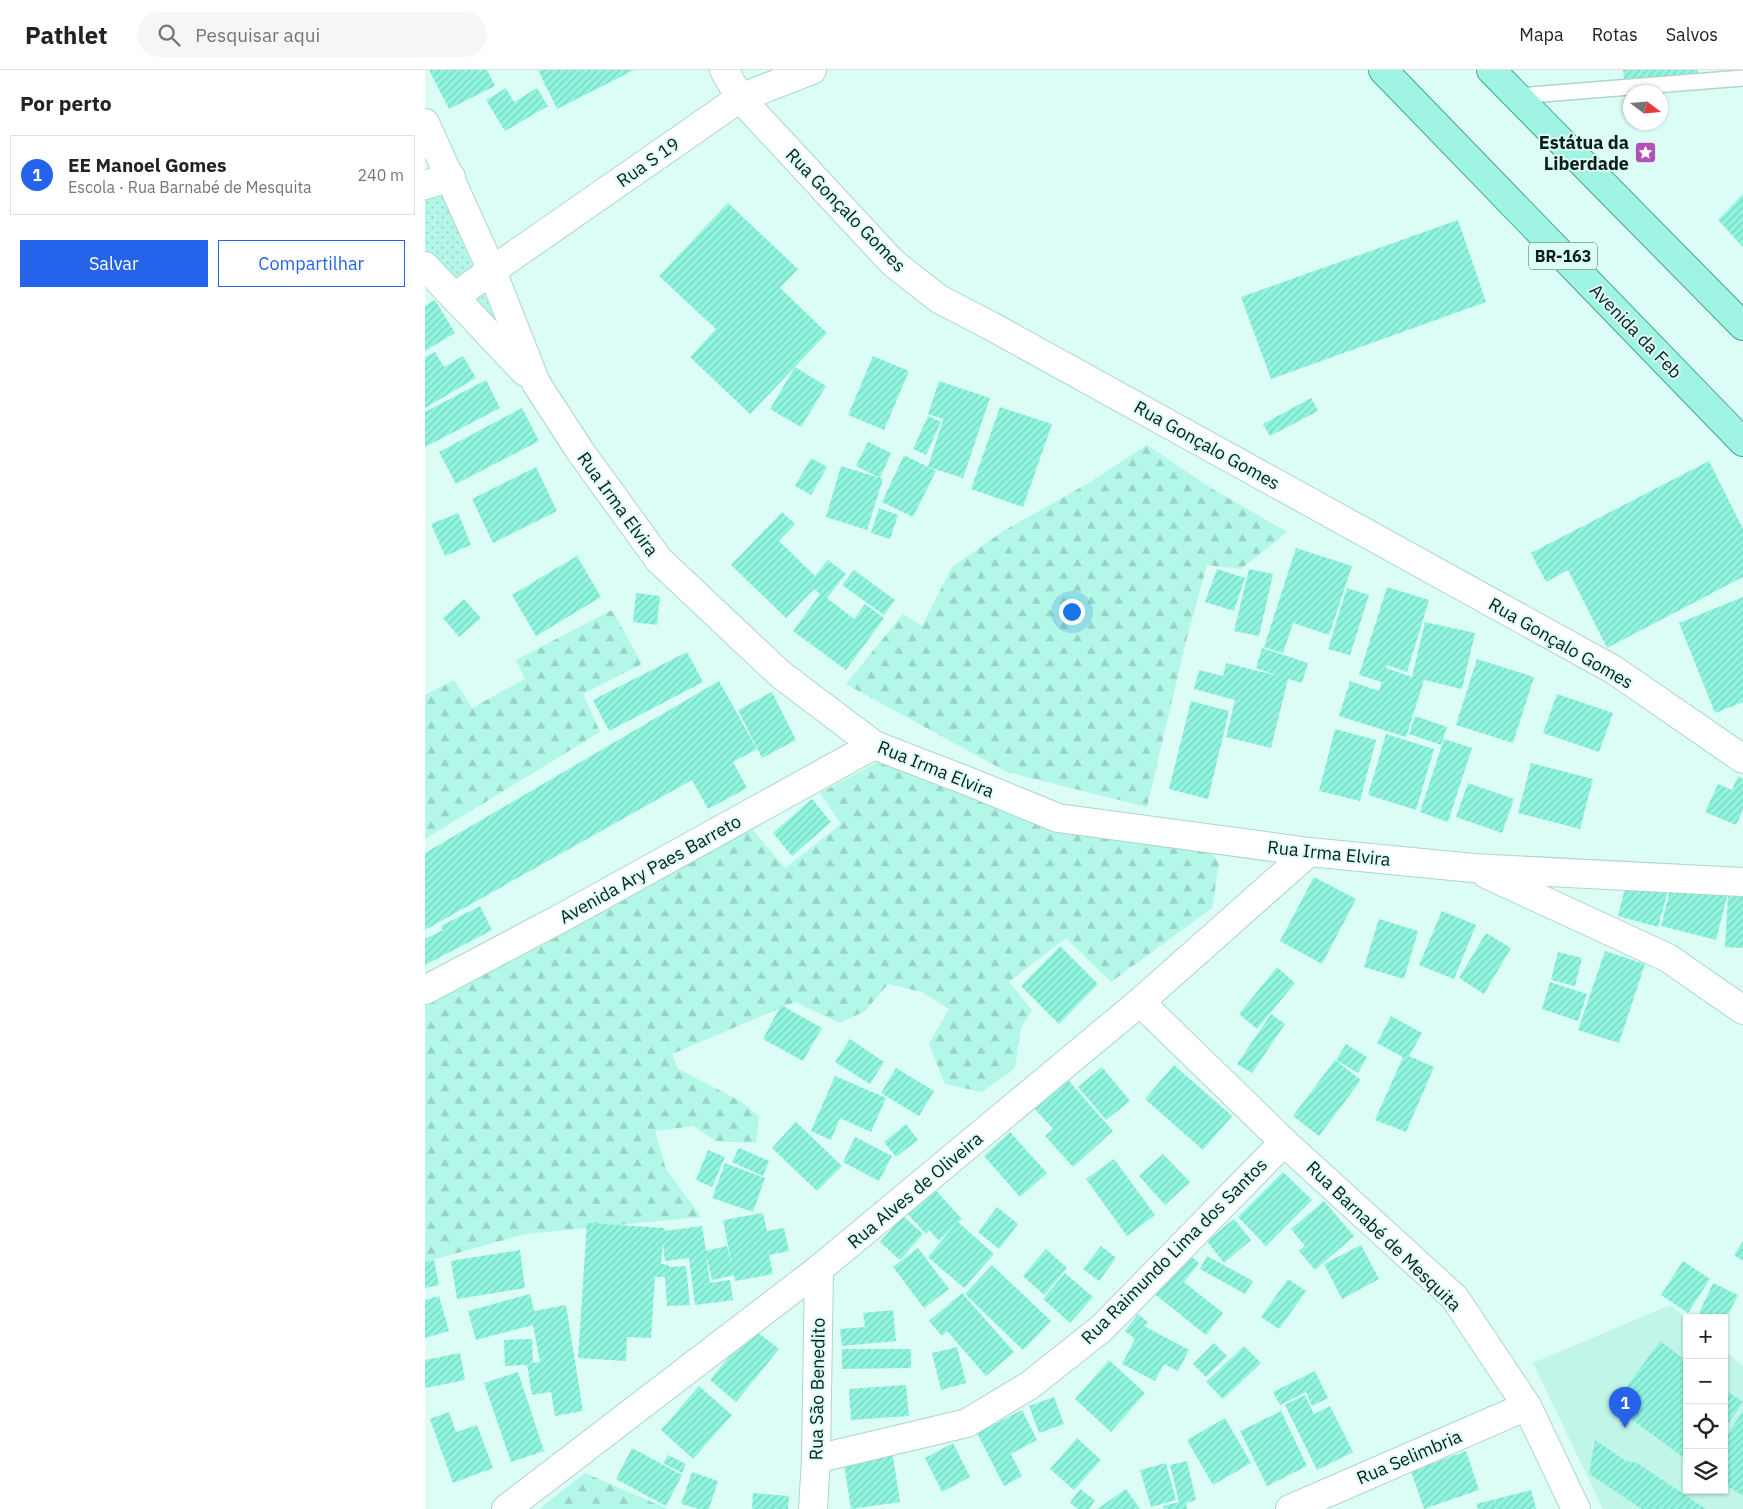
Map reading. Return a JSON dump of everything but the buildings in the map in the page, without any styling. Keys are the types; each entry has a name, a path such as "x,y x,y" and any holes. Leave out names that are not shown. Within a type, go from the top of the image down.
{"main road":[{"name":"Avenida da Feb","path":"1383,70 1743,442"},
{"path":"1491,70 1743,326"}],"street":[{"name":"Rua Gonçalo Gomes","path":"724,70 740,98 893,263 939,299 1614,670 1743,759"},
{"name":"Rua S 19","path":"454,297 740,98 812,70"},
{"name":"Rua Irma Elvira","path":"425,122 492,271 536,384 580,451 659,560 780,674 873,745 1058,818 1309,852 1473,868 1743,882"},
{"path":"425,184 451,177"},
{"path":"425,266 536,384"},
{"name":"Avenida Ary Paes Barreto","path":"425,990 563,917 873,745"},
{"name":"Rua Alves de Oliveira","path":"506,1509 819,1269 1140,1002 1309,852"},
{"path":"1473,868 1668,958 1743,1010"},
{"name":"Rua Barnabé de Mesquita","path":"1140,1002 1284,1142 1455,1298 1527,1406 1576,1509"},
{"name":"Rua Raimundo Lima dos Santos","path":"816,1459 967,1423 1030,1384 1102,1328 1284,1142"},
{"name":"Rua São Benedito","path":"813,1509 816,1459 819,1269"},
{"name":"Rua Selimbria","path":"1290,1509 1527,1406"}],"lane":[{"path":"1517,96 1743,78"}],"shaded area":[{"path":"1670,1305 1683,1316 1683,1494 1728,1494 1728,1353 1743,1366 1743,1509 1603,1509 1533,1363"}],"green space":[{"path":"437,189 443,195 503,339 425,253 425,191"},
{"path":"1147,445 1211,488 1287,532 1241,569 1207,565 1185,645 1147,807 1007,772 846,684 903,614 922,626 952,567 1005,530 1087,484"},
{"path":"612,610 642,664 583,694 600,732 425,839 425,695 454,680 472,708 525,679 516,660"},
{"path":"882,760 1210,849 1219,864 1212,908 1111,982 1066,938 1009,982 1032,1010 1021,1028 1015,1068 982,1092 945,1084 929,1044 949,1009 922,992 888,984 865,1011 840,1023 795,1002 672,1054 678,1069 740,1101 759,1116 756,1143 716,1141 693,1126 655,1131 666,1169 701,1217 525,1234 425,1262 425,1001 751,828 785,868 841,824 820,793"},
{"path":"585,1473 668,1509 539,1509"}],"place":[{"name":"Estátua da Liberdade","path":"1645,152"},
{"name":"EE Manoel Gomes","path":"1625,1428"}]}
